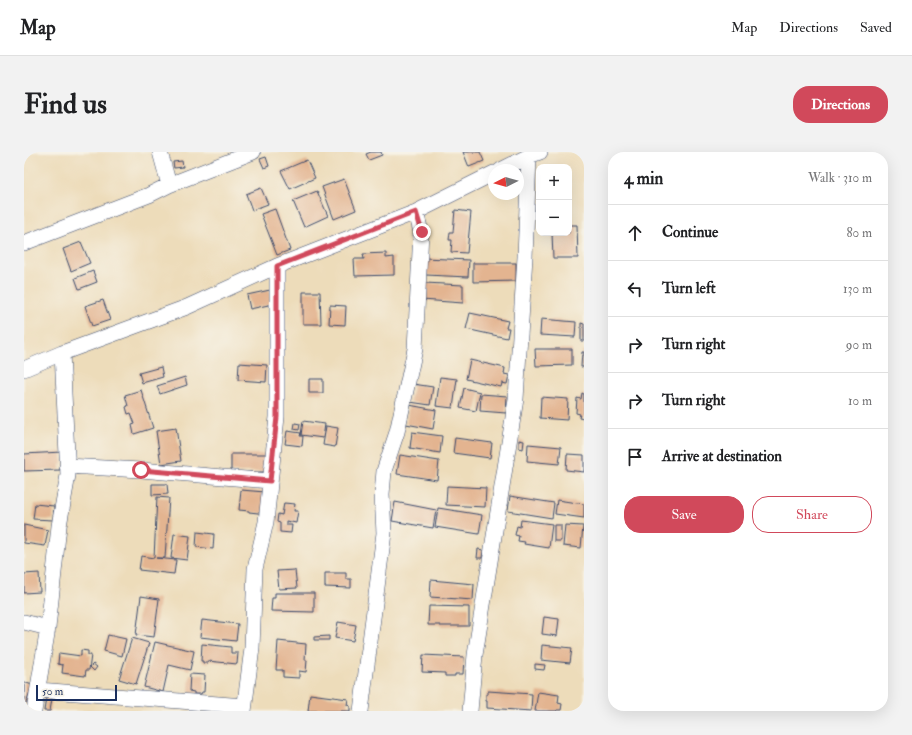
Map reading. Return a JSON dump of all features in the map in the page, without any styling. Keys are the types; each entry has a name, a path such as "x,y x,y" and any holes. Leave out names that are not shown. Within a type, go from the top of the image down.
{"street":[{"path":"160,152 170,185"},
{"path":"24,243 149,195 170,185 253,152"},
{"path":"514,164 535,154"},
{"path":"470,711 475,655 516,399 525,256 535,154"},
{"path":"24,369 62,353 187,307 277,266 416,212 488,176"},
{"path":"361,711 384,533 382,494 384,471 396,432 415,349 422,232 416,212"},
{"path":"38,690 244,709 252,648 255,569 266,522 277,417 277,266"},
{"path":"34,711 48,628 59,526 68,475 62,353"},
{"path":"67,466 141,470 270,481"},
{"path":"24,622 48,628"}],"building":[{"path":"371,152 381,152 382,155 369,160 366,154"},
{"path":"463,152 480,152 484,161 469,167"},
{"path":"266,157 269,166 264,168 260,159"},
{"path":"307,160 315,178 290,189 281,171"},
{"path":"182,161 183,167 174,168 173,162"},
{"path":"344,179 356,210 334,219 322,187"},
{"path":"261,188 268,204 252,210 246,194"},
{"path":"317,191 328,216 304,227 293,201"},
{"path":"275,209 290,250 277,255 261,214"},
{"path":"455,210 471,212 467,253 451,252 452,240 449,240 450,232 453,232"},
{"path":"572,225 577,225 578,258 553,258 552,236 572,236"},
{"path":"81,242 90,263 71,271 63,249"},
{"path":"386,253 386,258 394,257 394,275 355,276 354,259 364,259 363,254"},
{"path":"424,258 469,260 468,277 426,275"},
{"path":"473,263 516,263 516,281 473,282"},
{"path":"93,271 97,282 79,289 75,278"},
{"path":"425,283 463,285 463,303 422,300"},
{"path":"270,290 273,304 250,309 247,295"},
{"path":"303,292 320,292 321,324 303,324"},
{"path":"103,300 110,320 92,326 85,306"},
{"path":"330,305 346,306 345,325 329,324"},
{"path":"470,313 508,321 506,328 509,328 507,338 466,329"},
{"path":"541,319 576,322 575,337 540,335"},
{"path":"581,323 584,324 584,341 581,341"},
{"path":"535,349 572,349 572,365 536,366"},
{"path":"582,352 584,352 584,367 581,367"},
{"path":"470,360 505,368 504,374 509,375 507,384 502,383 501,387 466,379"},
{"path":"239,363 267,365 266,382 238,380"},
{"path":"161,367 163,377 142,383 139,373"},
{"path":"185,377 187,385 160,394 157,386"},
{"path":"440,377 457,379 453,408 436,406"},
{"path":"309,379 323,379 323,393 309,393"},
{"path":"413,384 433,387 430,405 410,402"},
{"path":"464,388 480,392 476,411 460,408"},
{"path":"141,390 153,428 134,434 132,425 135,424 131,413 128,414 126,407 128,406 125,395"},
{"path":"582,393 584,394 584,419 579,418 580,414 576,413 577,398 581,399"},
{"path":"481,394 507,396 506,413 480,411"},
{"path":"541,397 568,399 567,420 540,418"},
{"path":"409,405 436,410 433,429 406,424"},
{"path":"303,421 325,424 323,438 301,435"},
{"path":"295,423 300,424 299,430 294,429"},
{"path":"326,426 338,428 335,447 323,445"},
{"path":"176,428 181,461 161,464 156,431"},
{"path":"287,431 301,433 300,436 303,436 302,446 285,444"},
{"path":"412,432 442,436 440,453 410,448"},
{"path":"455,438 492,443 490,458 453,453"},
{"path":"519,440 524,441 523,449 519,448"},
{"path":"528,444 561,447 559,464 527,461"},
{"path":"62,452 62,464 60,464 60,470 24,471 24,454"},
{"path":"231,454 270,454 270,472 231,472"},
{"path":"567,454 584,455 584,472 566,470"},
{"path":"400,455 439,461 437,480 397,474"},
{"path":"152,484 167,484 168,494 152,495"},
{"path":"447,486 486,488 485,507 446,505"},
{"path":"241,490 265,492 267,514 239,510"},
{"path":"510,496 554,503 552,518 508,511"},
{"path":"157,497 169,498 165,558 156,558 176,560 174,574 139,570 141,556 154,558"},
{"path":"557,500 584,504 584,518 555,514"},
{"path":"395,502 436,510 433,528 392,521"},
{"path":"284,503 295,504 294,511 298,511 296,523 286,521 286,525 292,525 291,533 280,532 280,523 277,522 278,514 282,515"},
{"path":"35,504 54,506 53,520 33,519"},
{"path":"438,508 482,515 479,534 435,527"},
{"path":"521,520 552,524 549,548 524,544 525,542 518,541 519,536 515,535 517,526 520,527"},
{"path":"24,525 48,530 45,546 24,543"},
{"path":"554,525 561,525 561,541 554,541"},
{"path":"565,525 583,526 581,548 563,546"},
{"path":"197,532 214,534 213,549 196,547"},
{"path":"174,534 190,536 187,560 171,558"},
{"path":"478,549 483,550 482,558 477,558"},
{"path":"295,570 297,588 279,589 277,571"},
{"path":"39,573 40,592 24,593 24,574"},
{"path":"325,573 346,573 346,579 351,579 351,588 325,587"},
{"path":"431,580 474,584 473,600 430,597"},
{"path":"275,593 314,593 314,612 271,611 272,598 275,598"},
{"path":"141,596 159,599 154,637 136,635"},
{"path":"429,606 469,607 469,626 428,625"},
{"path":"544,617 559,619 557,636 542,634"},
{"path":"202,620 238,624 236,641 200,637"},
{"path":"338,622 356,625 353,641 335,638"},
{"path":"108,635 126,639 122,656 104,651"},
{"path":"329,636 329,640 314,640 314,637"},
{"path":"132,638 149,643 136,684 119,679"},
{"path":"278,641 306,644 306,672 299,671 299,678 283,677 283,670 276,670"},
{"path":"155,642 194,651 190,670 169,665 163,692 144,687"},
{"path":"202,644 231,647 231,653 238,653 237,664 208,661 208,663 203,663 203,661 201,661"},
{"path":"542,645 572,648 570,663 541,660"},
{"path":"81,650 88,651 88,655 91,655 89,670 86,670 85,676 62,673 63,665 58,664 59,653 81,656"},
{"path":"423,655 464,657 463,674 445,676 445,673 422,672"},
{"path":"93,664 97,667 94,671 90,667"},
{"path":"535,664 545,665 544,670 535,669"},
{"path":"190,674 205,675 204,692 201,694 194,694 194,692 189,691"},
{"path":"24,682 32,685 26,703 24,702"},
{"path":"488,691 532,694 531,711 487,708 486,694 488,694"},
{"path":"538,692 559,695 558,703 562,704 561,710 535,711"},
{"path":"310,694 348,699 347,705 350,706 350,711 308,711"},
{"path":"46,698 52,699 50,711 44,711"}],"route":[{"path":"141,470 270,481 277,417 277,266 416,212 422,232"}]}
